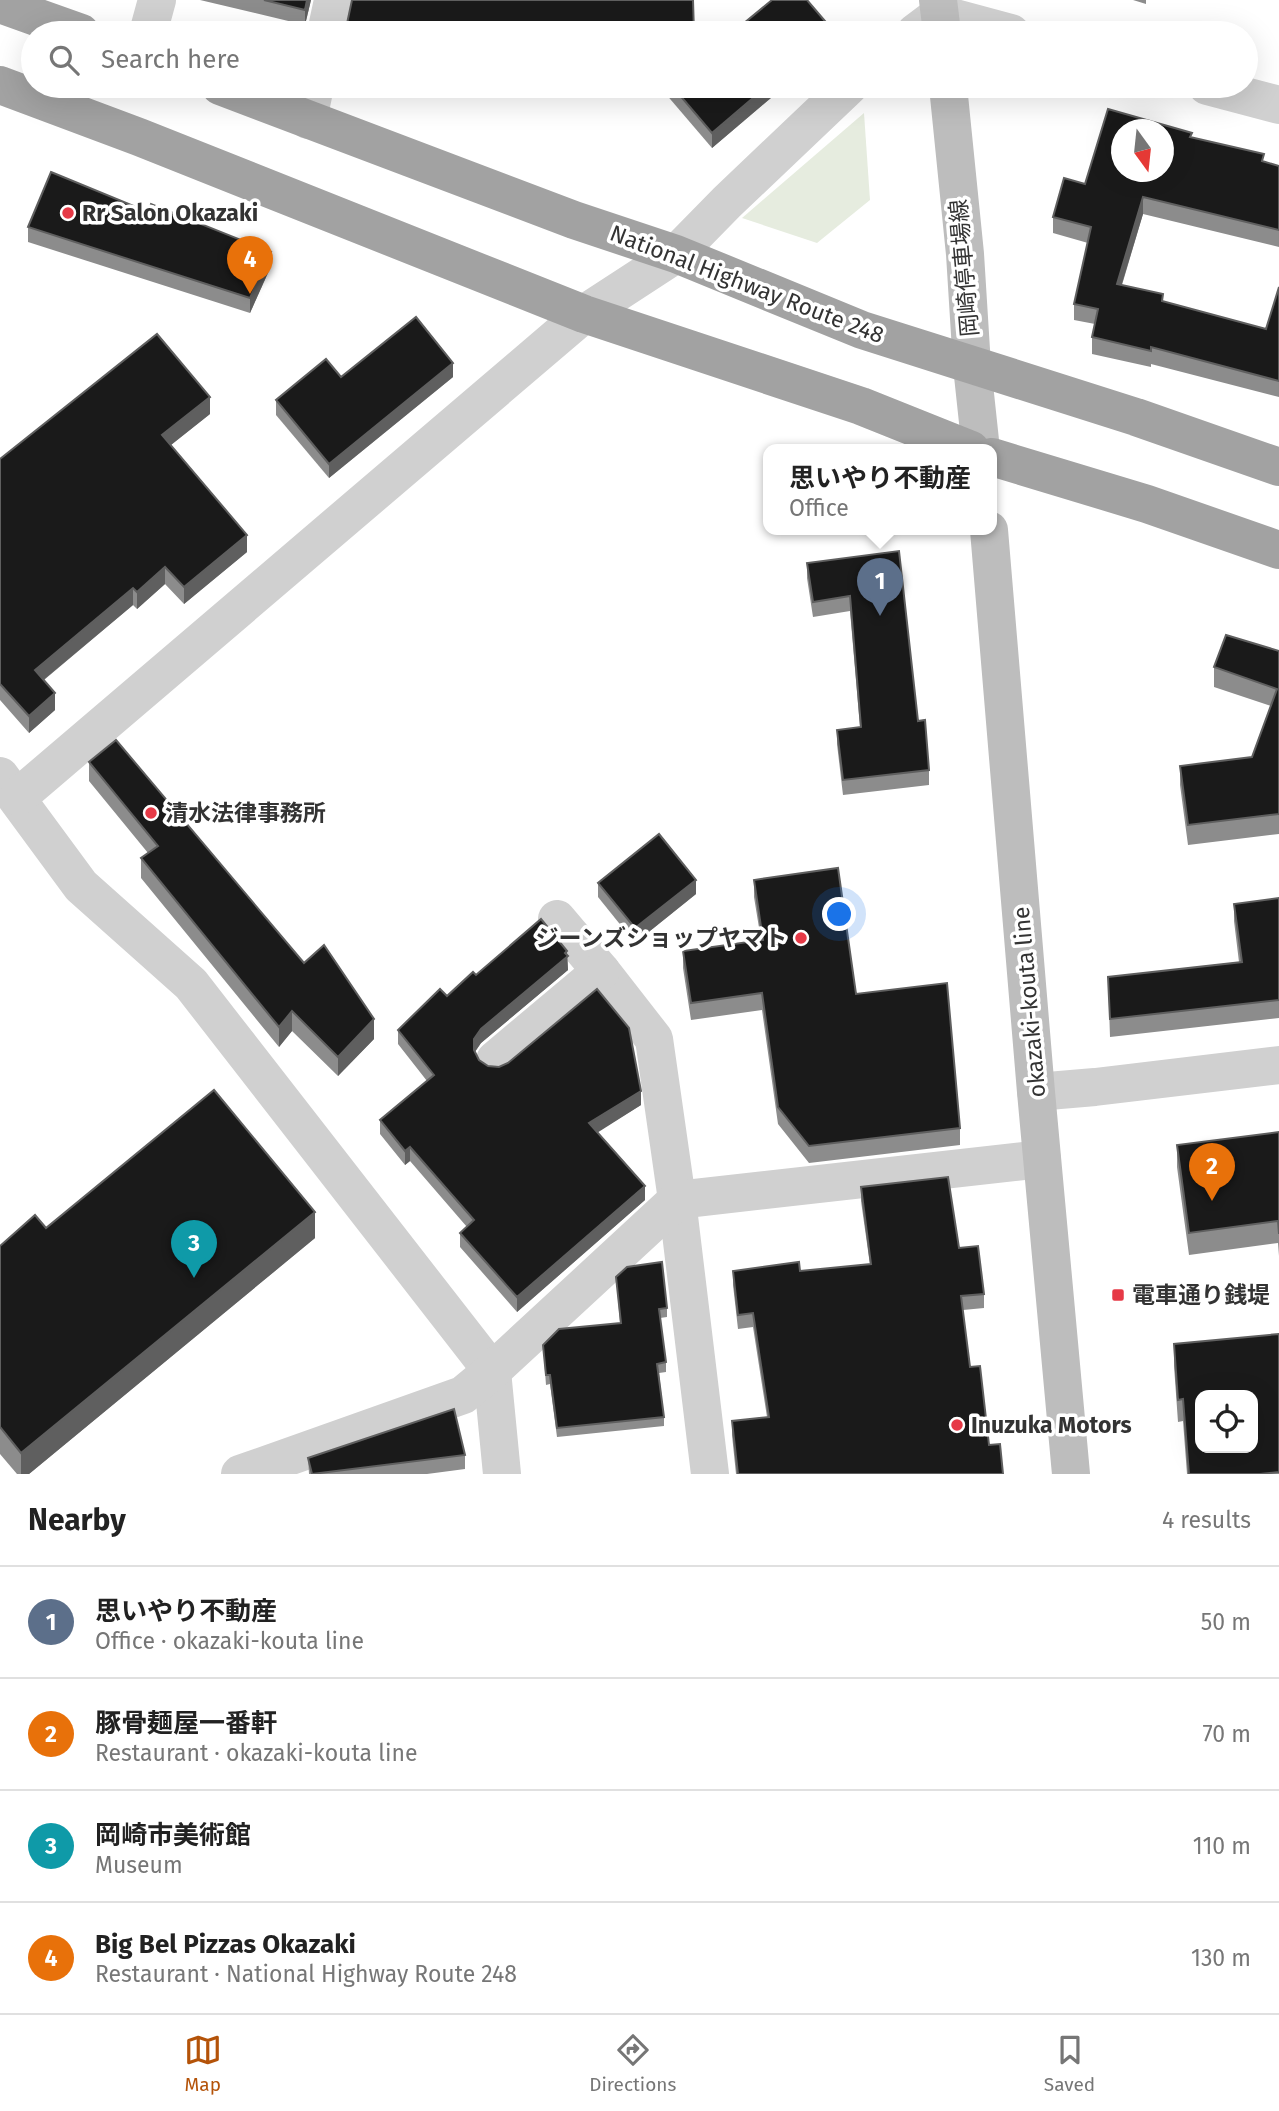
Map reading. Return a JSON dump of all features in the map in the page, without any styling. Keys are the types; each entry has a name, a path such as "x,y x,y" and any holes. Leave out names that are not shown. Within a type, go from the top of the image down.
{"highway":[{"path":"0,4 47,21"},
{"path":"0,85 21,93"},
{"path":"35,98 584,314 861,406 956,444"},
{"name":"National Highway Route 248","path":"285,98 312,103 574,220 676,254 862,330 1136,417 1279,467"},
{"path":"997,459 1147,504 1279,550"}],"main road":[{"name":"岡崎停車場線","path":"949,98 980,444"},
{"name":"okazaki-kouta line","path":"989,535 1071,1474"}],"street":[{"path":"151,21 157,0"},
{"path":"329,21 333,0"},
{"path":"502,1474 492,1371 191,984 81,886 6,795 584,314 676,254 836,98"},
{"path":"1252,98 1279,105"},
{"path":"557,919 654,1039 677,1200 710,1474"},
{"path":"495,1060 601,971"},
{"path":"1036,1092 1279,1065"},
{"path":"240,1474 463,1395 677,1200 1042,1159"}],"shaded area":[{"path":"864,113 870,200 817,243 742,218"}],"building":[{"path":"264,0 307,0 305,10"},
{"path":"352,0 693,0 694,21 348,21"},
{"path":"772,0 807,0 825,21 747,21"},
{"path":"682,98 753,98 712,133"},
{"path":"1108,109 1143,119 1111,119 1111,182 1174,182 1174,128 1192,133 1190,137 1264,154 1262,161 1279,166 1279,230 1143,197 1117,284 1163,294 1162,301 1266,329 1279,287 1279,381 1151,347 1151,351 1092,337 1098,309 1074,304 1091,227 1053,217 1064,178 1085,184"},
{"path":"51,172 148,212 151,204 271,252 250,298 28,227"},
{"path":"416,317 453,363 329,464 276,400 326,359 341,377"},
{"path":"157,334 210,397 162,435 247,535 184,587 165,567 137,592 133,588 35,670 55,693 29,716 0,684 0,459"},
{"path":"899,551 918,721 925,720 929,770 843,780 837,730 861,727 850,596 813,602 807,563"},
{"path":"1226,635 1279,651 1279,814 1188,825 1180,766 1252,757 1277,689 1214,667"},
{"path":"116,740 304,963 324,945 374,1019 338,1057 292,1011 279,1027 141,858 158,846 89,762"},
{"path":"659,834 696,880 635,928 598,883"},
{"path":"838,868 856,994 947,983 960,1128 809,1146 778,1107 762,993 691,1003 683,951 763,940 754,880"},
{"path":"1279,898 1279,1000 1110,1019 1108,977 1242,962 1234,904"},
{"path":"541,919 567,951 565,953 568,956 481,1029 474,1039 474,1050 479,1060 488,1066 499,1067 508,1063 597,989 629,1028 641,1091 589,1123 645,1186 517,1297 460,1233 474,1220 410,1147 405,1151 380,1120 434,1075 398,1030 440,989 447,996 473,972 476,975"},
{"path":"214,1090 315,1212 21,1453 0,1427 0,1246 35,1215 46,1228"},
{"path":"1279,1132 1279,1234 1278,1221 1189,1233 1177,1145"},
{"path":"948,1177 959,1248 978,1246 984,1294 961,1296 970,1367 980,1366 989,1445 1000,1444 1003,1474 738,1474 732,1421 769,1417 753,1313 738,1315 733,1271 799,1262 800,1271 871,1264 861,1187"},
{"path":"662,1262 667,1308 659,1309 666,1362 657,1364 664,1417 557,1428 543,1345 559,1329 621,1323 616,1277 627,1267"},
{"path":"1279,1334 1279,1472 1189,1474 1183,1399 1178,1400 1174,1344"},
{"path":"454,1409 465,1455 312,1474 308,1458"}],"place":[{"name":"Rr Salon Okazaki","path":"68,213"},
{"name":"Big Bel Pizzas Okazaki","path":"250,294"},
{"name":"思いやり不動産","path":"880,616"},
{"name":"清水法律事務所","path":"151,813"},
{"name":"ジーンズショップヤマト","path":"801,938"},
{"name":"豚骨麺屋一番軒","path":"1212,1201"},
{"name":"岡崎市美術館","path":"194,1278"},
{"name":"電車通り銭堤","path":"1118,1295"},
{"name":"Inuzuka Motors","path":"957,1425"}]}
